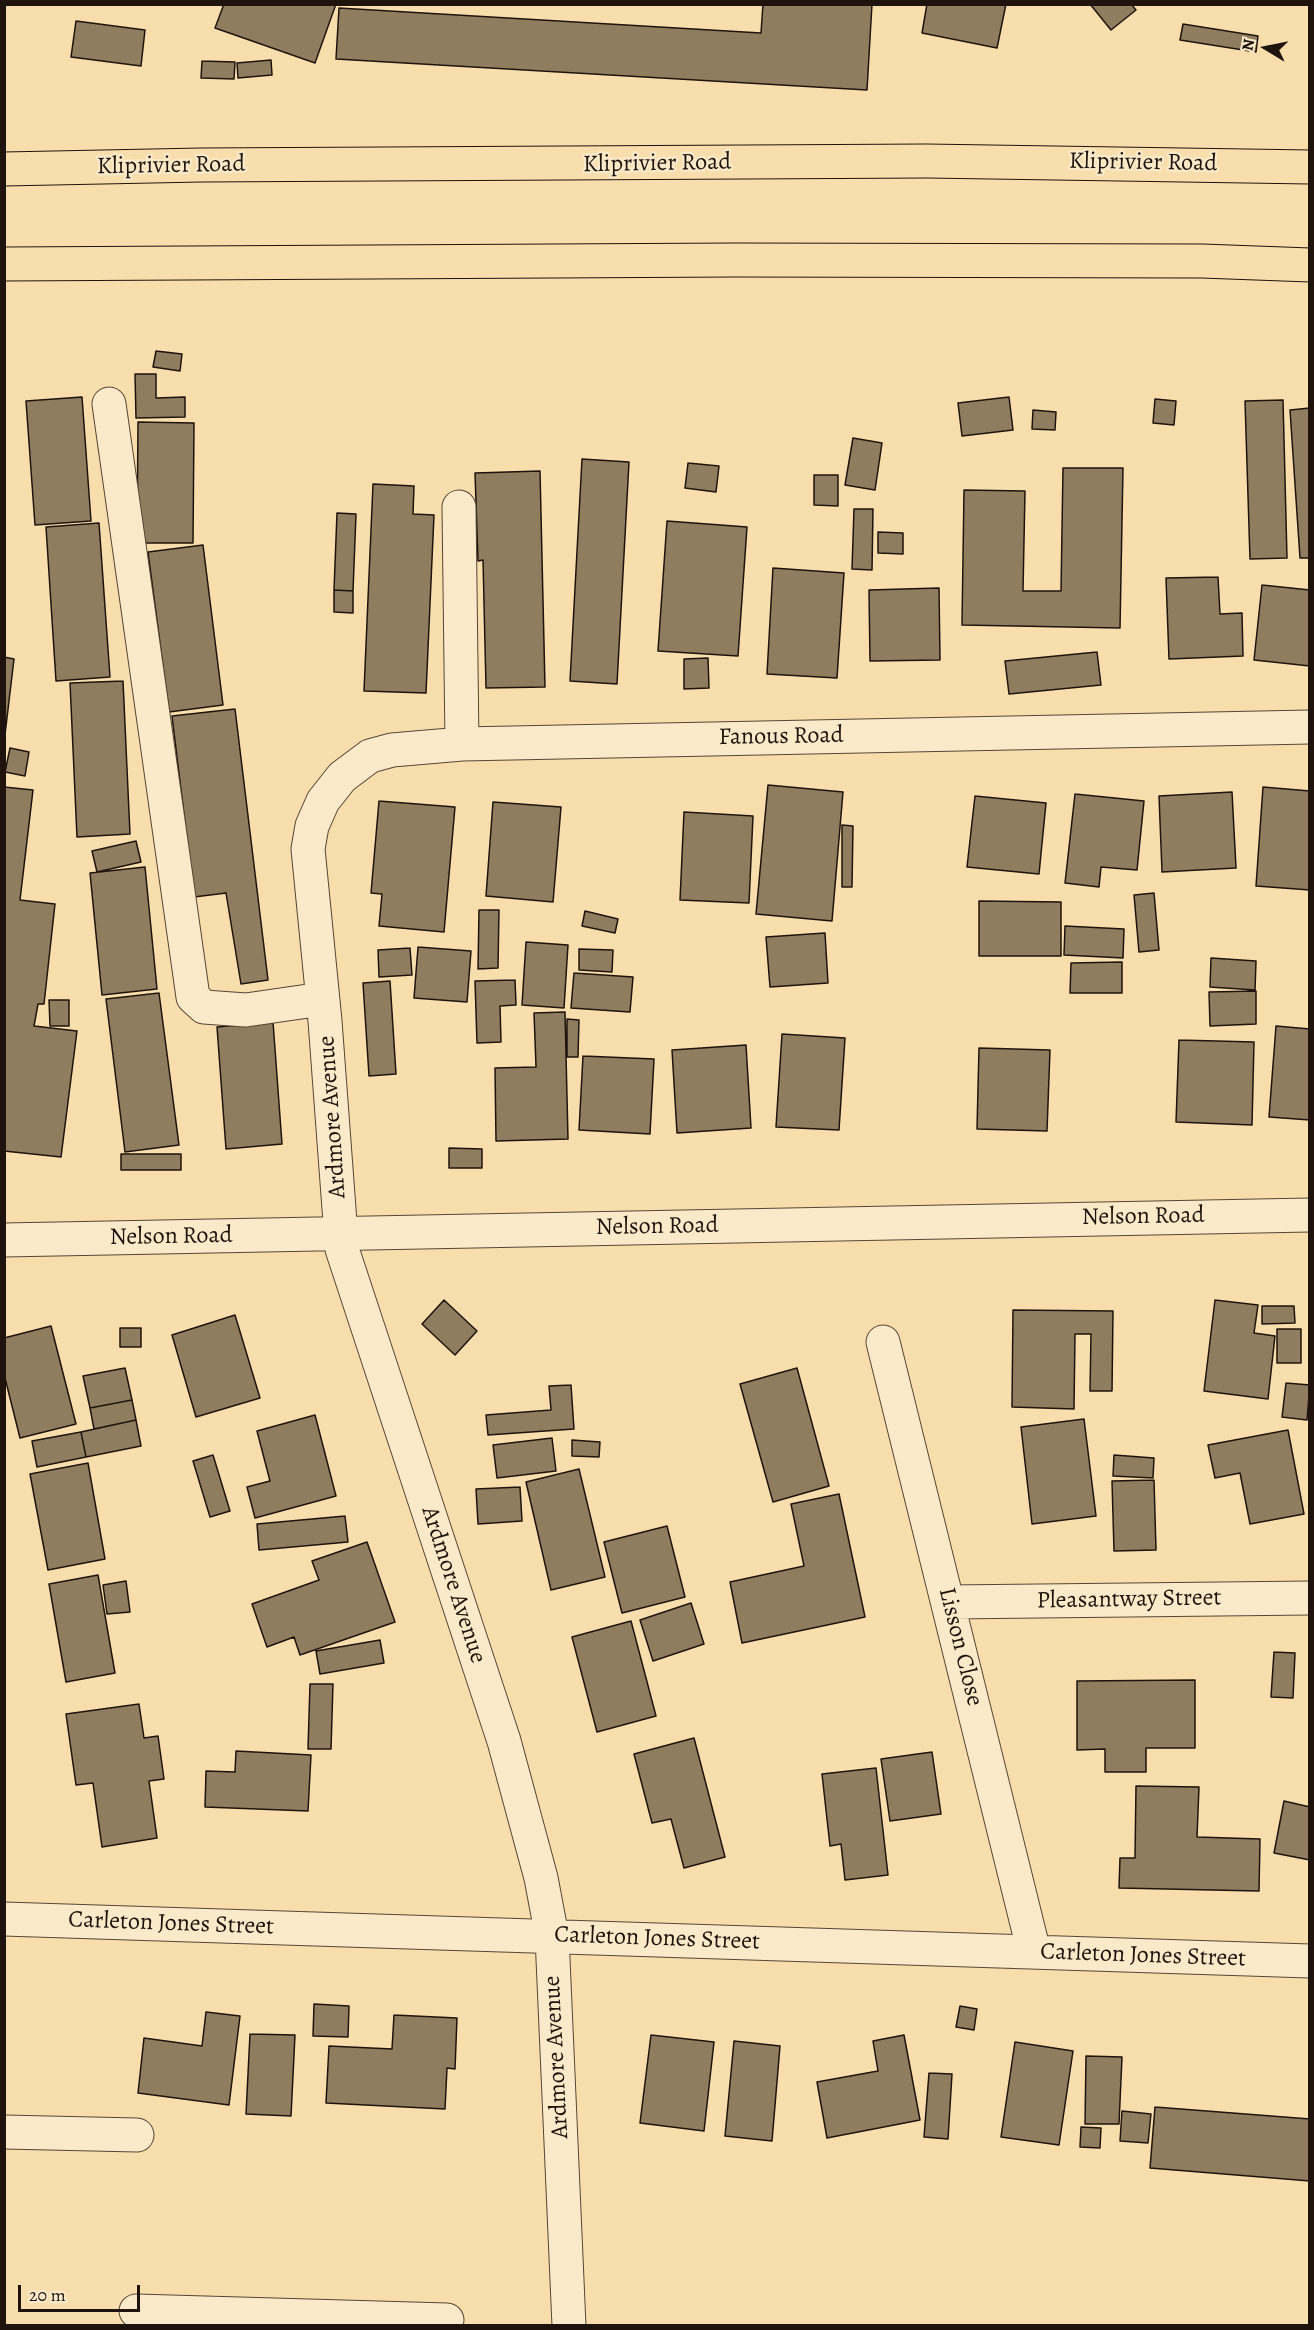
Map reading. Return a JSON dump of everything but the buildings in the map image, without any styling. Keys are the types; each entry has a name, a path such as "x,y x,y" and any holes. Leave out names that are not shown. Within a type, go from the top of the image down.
{"main road":[{"name":"Kliprivier Road","path":"4,169 201,165 927,161 1310,167"},
{"path":"4,264 807,260 1202,261 1310,265"}],"street":[{"path":"108,404 193,997 204,1006 246,1010 322,999"},
{"path":"459,507 462,744"},
{"name":"Fanous Road","path":"308,849 312,826 323,801 342,777 370,756 392,750 462,744 1310,727"},
{"name":"Ardmore Avenue","path":"308,849 339,1184 340,1233 352,1287 423,1490 504,1741 541,1878 552,1936 569,2325"},
{"name":"Nelson Road","path":"4,1239 1310,1215"},
{"name":"Lisson Close","path":"883,1342 1034,1952"},
{"name":"Pleasantway Street","path":"949,1602 1310,1598"},
{"name":"Carleton Jones Street","path":"6,1914 552,1936 1310,1961"},
{"path":"4,2132 137,2135"},
{"path":"136,2311 447,2320"}]}
